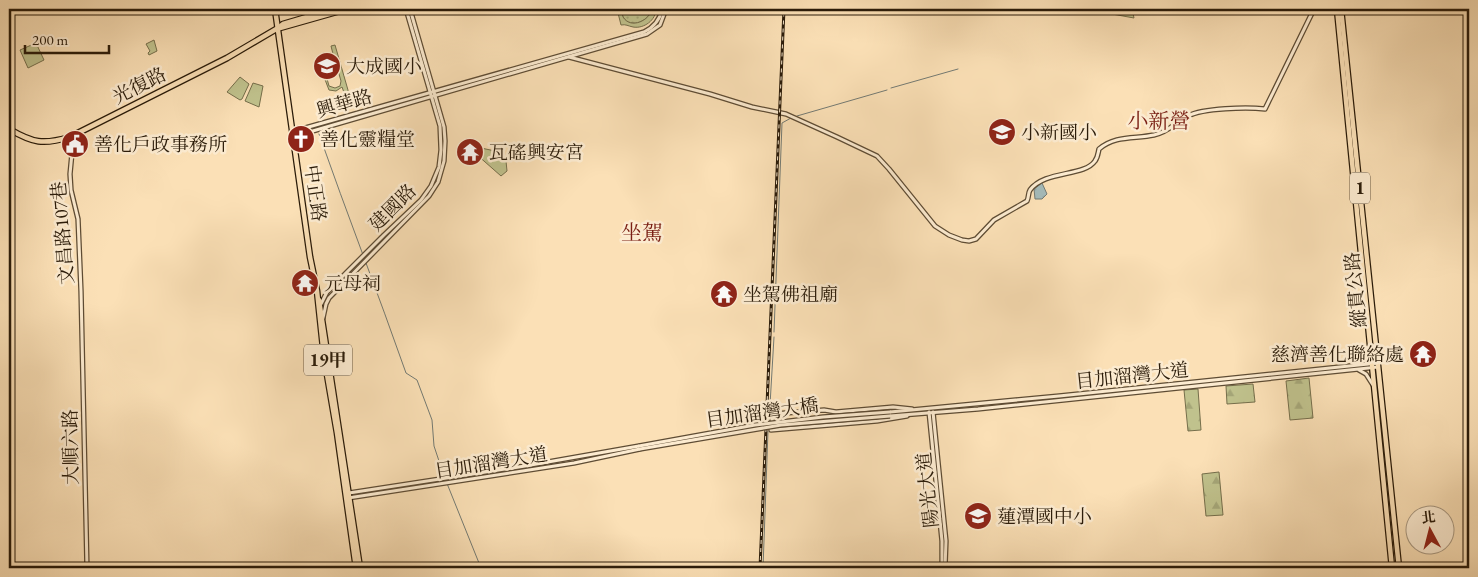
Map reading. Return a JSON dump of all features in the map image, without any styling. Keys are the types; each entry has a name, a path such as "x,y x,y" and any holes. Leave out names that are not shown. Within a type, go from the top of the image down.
{"main road":[{"name":"中正路","path":"275,9 310,257 317,291 348,496"},
{"path":"278,28 283,24 334,9"},
{"path":"278,28 347,9"},
{"name":"縱貫公路","path":"1337,9 1392,568"},
{"name":"縱貫公路","path":"1341,9 1399,568"},
{"name":"光復路","path":"9,129 34,142 50,142 70,137 227,58 278,28"},
{"name":"中正路","path":"317,291 321,304 321,320"},
{"name":"19甲","path":"348,496 356,568"},
{"name":"19甲","path":"348,496 360,568"}],"street":[{"name":"建國路","path":"321,320 329,298 425,201 438,182 444,161 445,141 442,120 406,9"},
{"name":"建國路","path":"321,304 325,294 422,200 434,180 441,160 442,137 433,94 410,9"},
{"name":"興華路","path":"293,134 312,131 644,32 656,24 664,9"},
{"name":"興華路","path":"433,94 569,57 650,32 662,22 664,9"},
{"path":"569,57 752,107 786,114 838,137 876,156 937,227 949,235 966,241 976,238 994,220 1029,200 1030,190 1039,182 1052,176 1069,173 1092,164 1099,150 1111,142 1155,135 1196,113 1230,109 1265,109 1314,9"},
{"name":"文昌路107巷","path":"70,137 72,153 71,190 78,219 81,326"},
{"name":"大順六路","path":"81,326 87,568"},
{"path":"1353,367 1363,360 1370,349"},
{"name":"目加溜灣大道","path":"890,414 1378,365"},
{"path":"1353,367 1366,374 1373,386"},
{"path":"893,407 922,412 876,421 772,430 773,414 824,410 836,412 893,407"},
{"name":"陽光大道","path":"931,411 946,541 944,568"},
{"name":"目加溜灣大橋","path":"640,448 764,428 890,414"},
{"name":"目加溜灣大道","path":"348,496 574,463 640,448"}],"green space":[{"path":"617,9 621,9 626,21 635,23 644,20 651,13 652,9 656,9 654,17 649,23 641,27 633,27 621,25"},
{"path":"621,9 652,9 651,13 644,20 631,23 623,17"},
{"path":"1102,9 1132,9 1134,18 1101,12"},
{"path":"154,40 157,51 149,55 150,51 146,44"},
{"path":"36,43 44,60 28,68 20,50"},
{"path":"335,45 350,97 346,98 342,87 336,91 329,90 319,64 323,54 333,54 331,46","holes":["328,56 335,60 341,81 340,86 335,88 329,86 323,59"]},
{"path":"240,77 249,84 240,100 227,92"},
{"path":"253,83 263,86 259,107 245,101"},
{"path":"481,148 500,152 506,161 507,171 501,176 476,154"},
{"path":"1309,378 1313,418 1290,420 1286,381"},
{"path":"1253,384 1255,402 1227,404 1226,386"},
{"path":"1198,389 1201,430 1188,431 1184,390"},
{"path":"1219,472 1223,515 1206,516 1202,474"}],"water":[{"path":"1042,183 1047,194 1042,199 1035,199 1034,189"}],"waterway":[{"path":"891,88 958,69"},
{"path":"797,116 887,90"},
{"path":"774,332 782,123 791,118"},
{"path":"319,134 406,373 417,380 432,420 434,446 481,568"},
{"path":"769,422 774,337"},
{"path":"82,406 82,424"},
{"path":"763,568 768,431"}],"railway":[{"path":"760,568 784,9"}],"place":[{"name":"大成國小","path":"327,66"},
{"name":"小新國小","path":"1002,132"},
{"name":"善化靈糧堂","path":"301,139"},
{"name":"善化戶政事務所","path":"75,144"},
{"name":"瓦磘興安宮","path":"470,152"},
{"name":"元母祠","path":"305,283"},
{"name":"坐駕佛祖廟","path":"724,294"},
{"name":"慈濟善化聯絡處","path":"1423,354"},
{"name":"蓮潭國中小","path":"978,516"}],"district":[{"name":"小新營","path":"1159,121"},
{"name":"坐駕","path":"642,233"}]}
